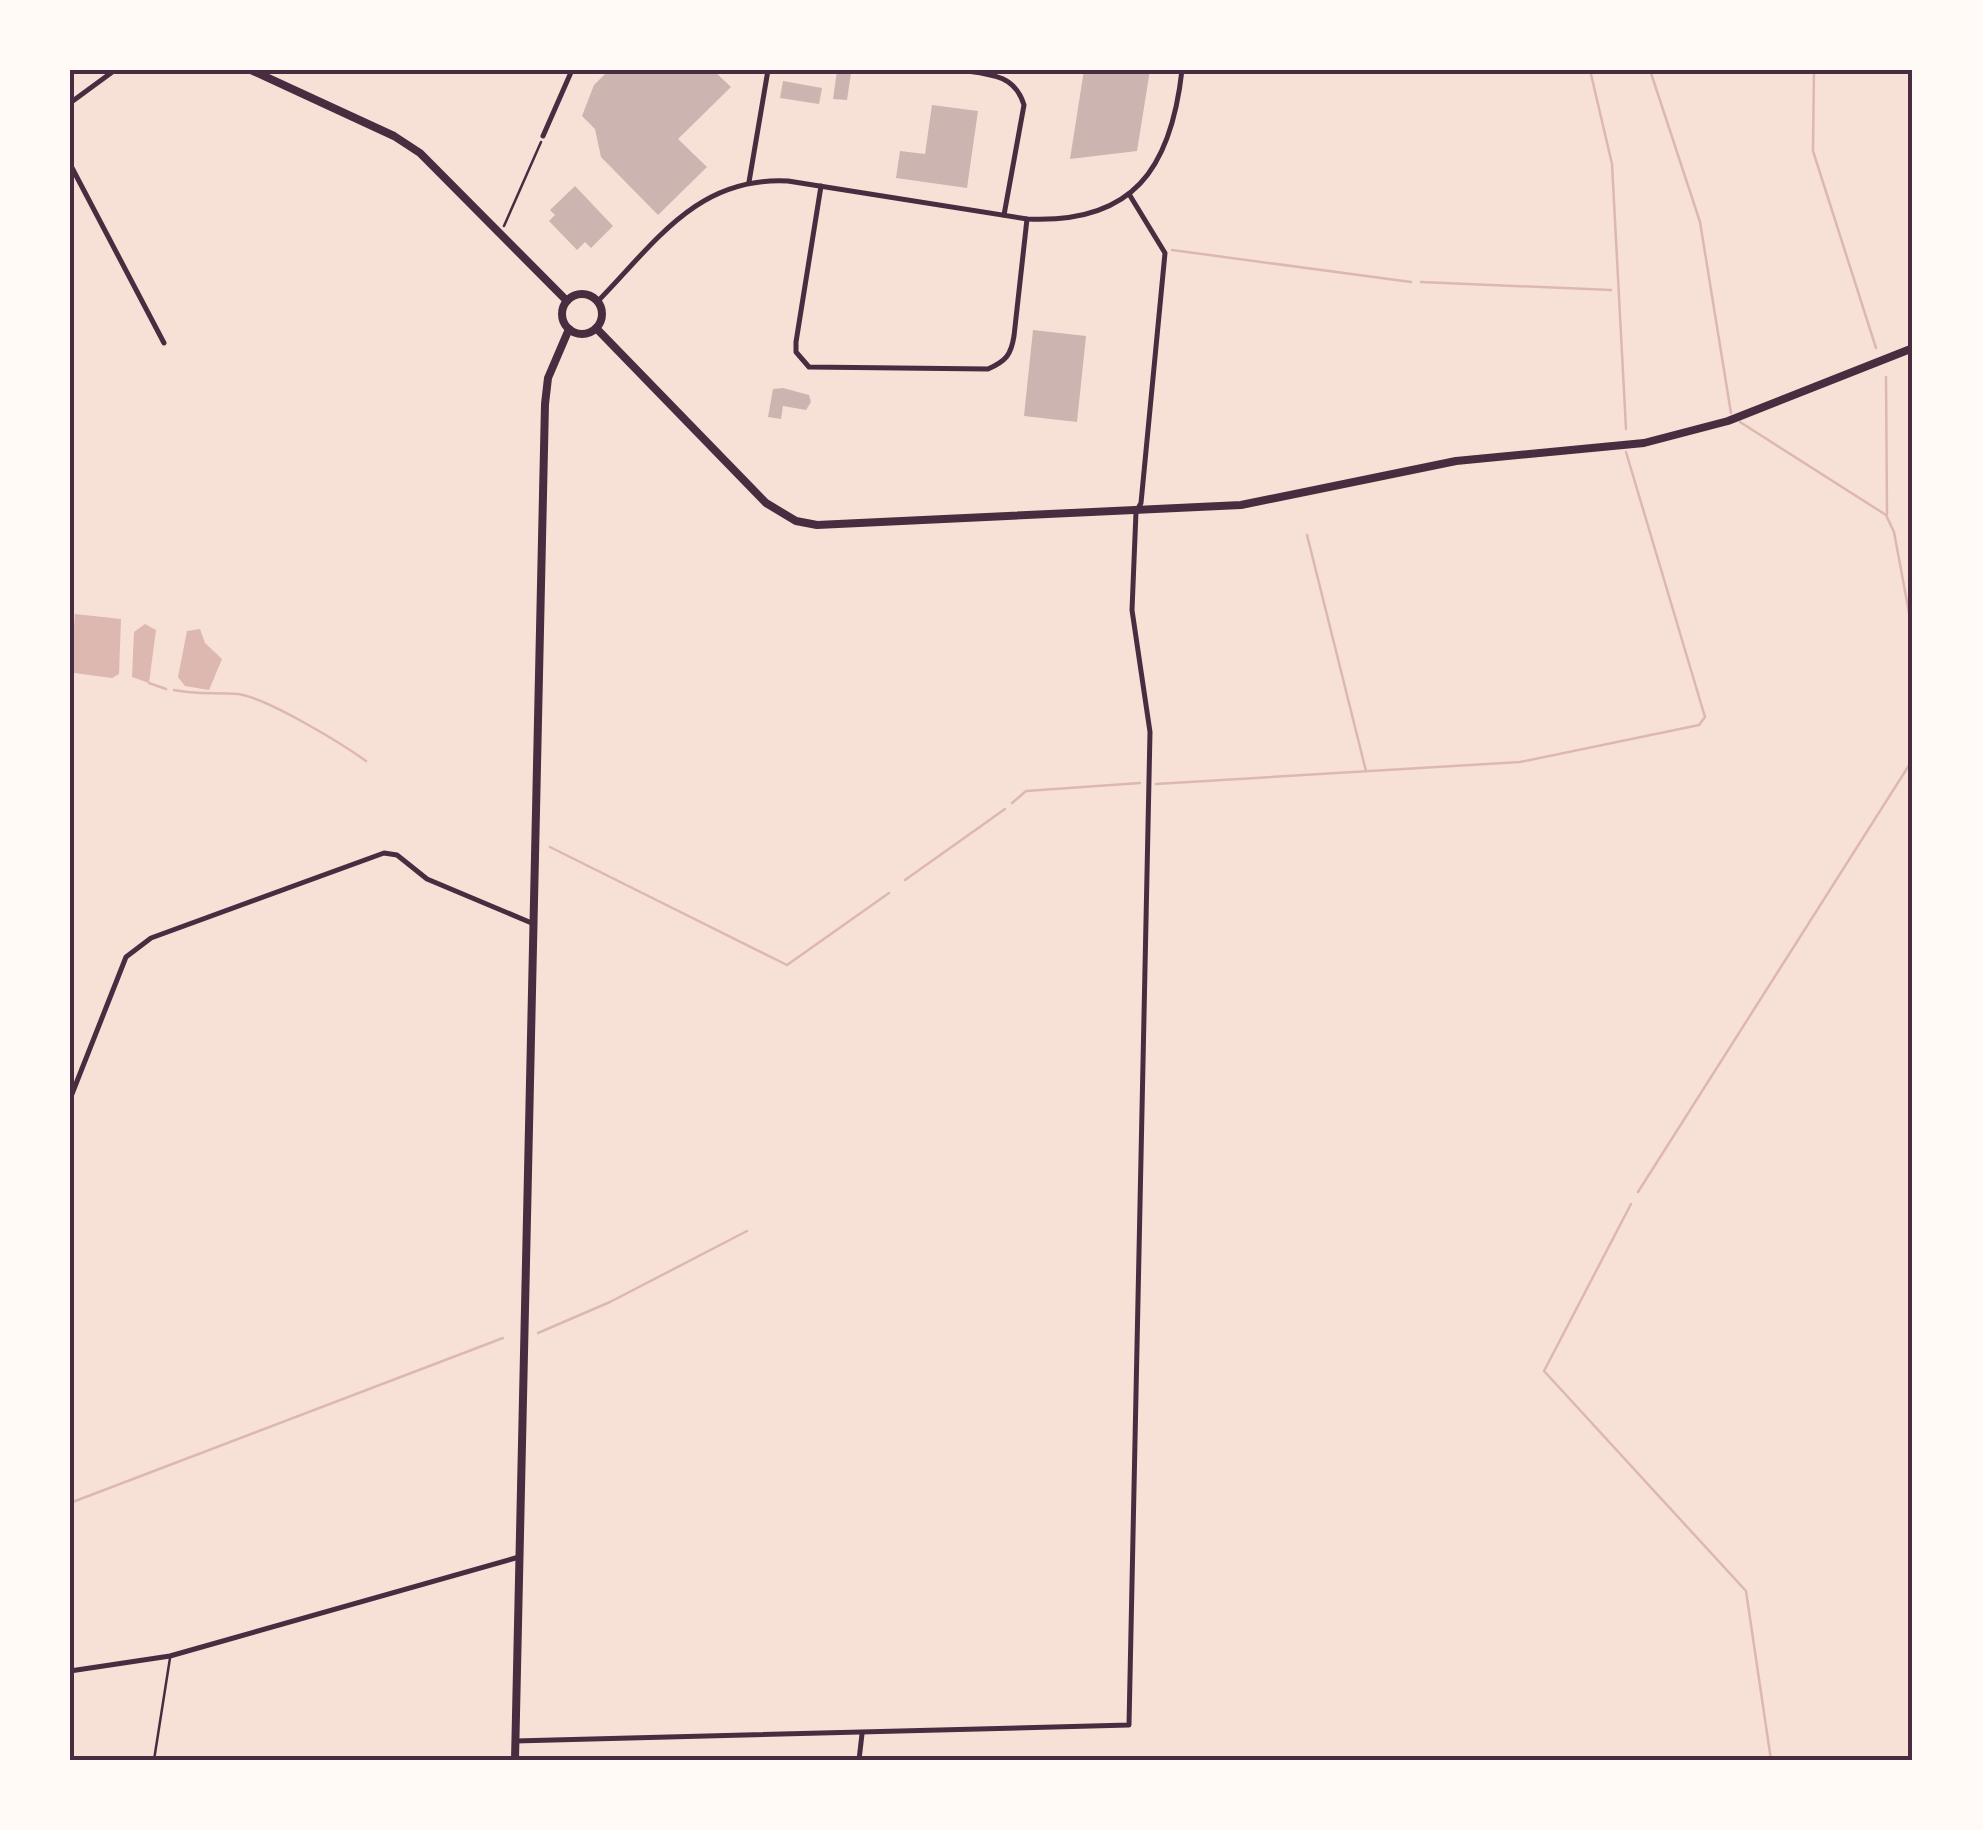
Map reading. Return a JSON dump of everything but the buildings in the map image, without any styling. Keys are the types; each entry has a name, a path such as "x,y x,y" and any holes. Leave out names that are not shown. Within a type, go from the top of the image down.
{"main road":[{"path":"251,70 394,136 420,154 567,301"},
{"path":"514,1760 544,404 554,358 569,329 562,312 567,301 582,294 597,302 601,318 596,328 585,334 569,329"},
{"path":"596,328 766,503 796,521 837,526 1136,512 1272,501 1456,461 1668,438 1728,422 1913,348"}],"street":[{"path":"70,103 115,70"},
{"path":"544,136 572,70"},
{"path":"749,182 768,70"},
{"path":"960,70 997,76 1020,91 1024,105 1004,215"},
{"path":"597,302 693,206 719,190 749,182 821,186 1026,219 1080,218 1129,194 1160,160 1169,142 1182,70"},
{"path":"70,164 164,342"},
{"path":"821,186 796,342 796,352 808,367 988,369 1001,363 1011,354 1026,219"},
{"path":"514,1741 1130,1725 1150,732 1132,610 1136,512 1165,252 1129,194"},
{"path":"70,1099 126,957 151,938 384,853 398,855 427,879 534,924"},
{"path":"70,1671 170,1656 519,1557"},
{"path":"859,1760 862,1734"}],"lane":[{"path":"154,1760 170,1656"}],"path":[{"path":"504,224 544,136"}],"shaded area":[{"path":"75,614 121,619 119,674 112,678 74,673 71,667"},
{"path":"145,624 156,630 149,683 132,677 134,632"},
{"path":"200,629 205,643 222,659 209,690 185,686 178,677 187,631"}],"waterway":[{"path":"1590,70 1612,164 1626,429"},
{"path":"1650,70 1700,222 1731,413"},
{"path":"1814,70 1813,151 1876,348"},
{"path":"1172,250 1411,282"},
{"path":"1421,282 1611,290"},
{"path":"1886,377 1887,514"},
{"path":"1740,422 1886,515 1894,532 1913,634"},
{"path":"1156,784 1520,762 1699,725 1705,717 1626,452"},
{"path":"1307,535 1366,771"},
{"path":"149,683 166,689"},
{"path":"174,690 251,697 304,722 366,761"},
{"path":"1638,1192 1913,759"},
{"path":"1012,803 1026,791 1140,783"},
{"path":"905,880 1005,809"},
{"path":"550,847 787,965 889,893"},
{"path":"1631,1204 1544,1371 1746,1591 1771,1760"},
{"path":"538,1333 610,1302 747,1231"},
{"path":"70,1503 503,1338"}]}
